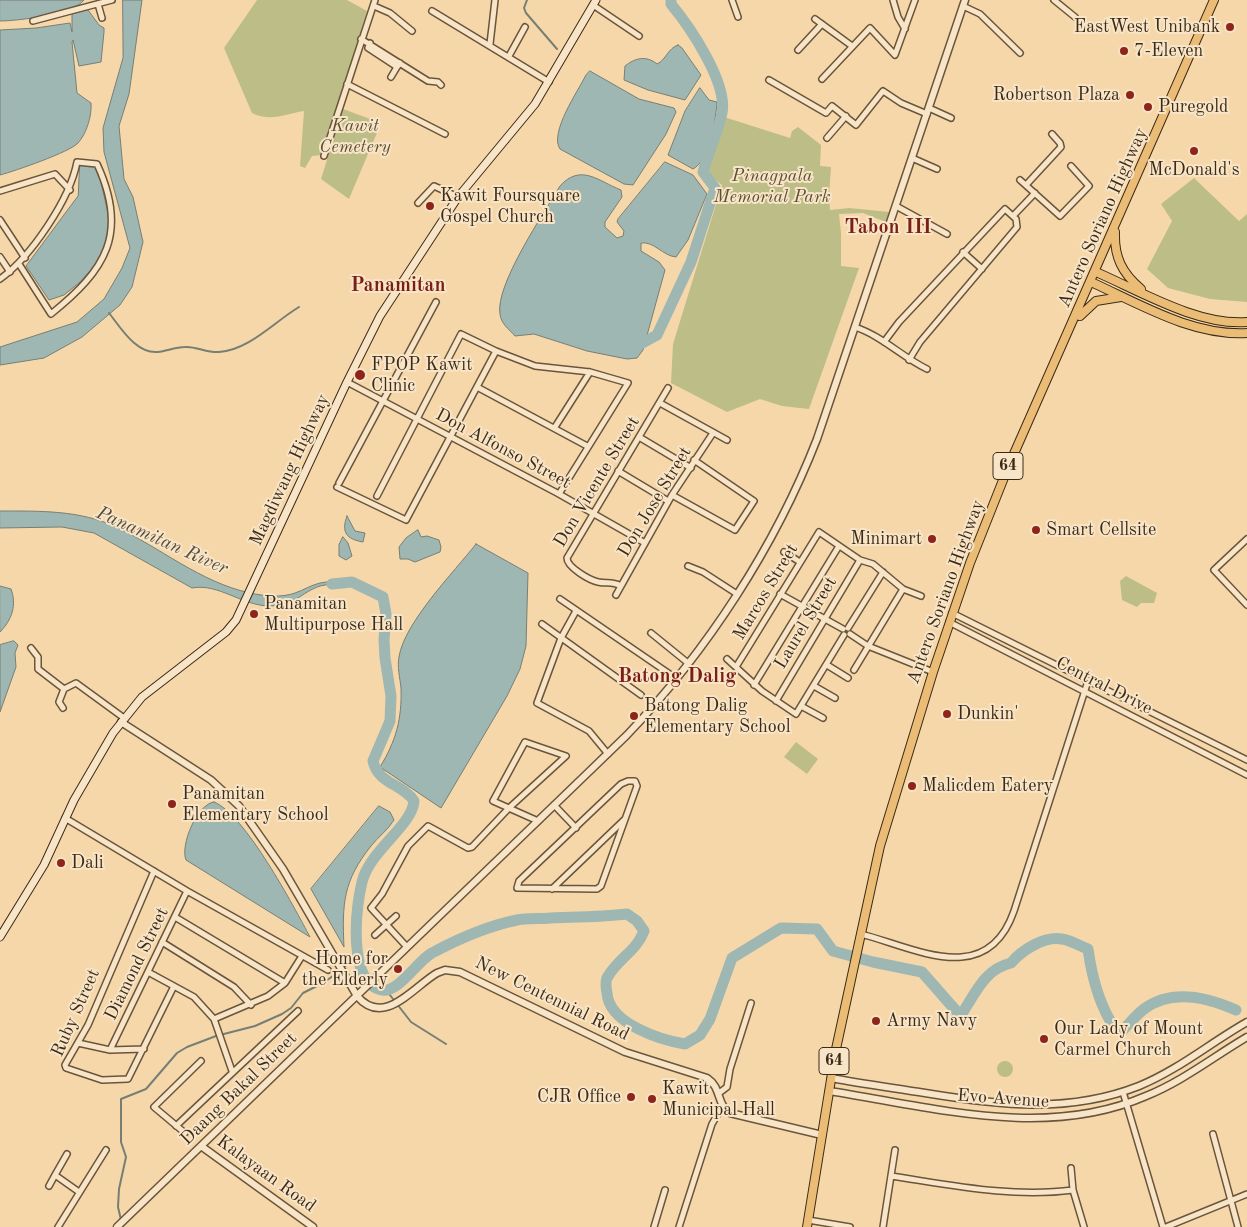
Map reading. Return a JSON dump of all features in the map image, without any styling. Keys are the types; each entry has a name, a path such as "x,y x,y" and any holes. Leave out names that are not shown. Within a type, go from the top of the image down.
{"main road":[{"name":"Antero Soriano Highway","path":"808,1224 831,1078 853,968 882,839 932,672 952,613 1003,479 1096,272 1214,0"},
{"name":"Magdiwang Highway","path":"0,937 44,865 65,818 96,760 123,720 142,697 229,629 244,605 347,382 400,282 458,197 524,118 548,82 594,3"},
{"path":"1115,227 1114,243 1118,262 1128,277 1148,295"},
{"path":"1096,272 1200,316 1226,322 1247,322"},
{"path":"1091,282 1198,328 1226,333 1247,333"},
{"path":"1069,332 1084,310 1096,300 1111,297 1126,298"}],"street":[{"path":"33,21 112,0"},
{"path":"324,156 361,39 376,0"},
{"path":"490,44 495,0"},
{"path":"893,0 898,17 905,29"},
{"path":"822,79 870,28 895,55 915,0"},
{"path":"1054,0 1075,17"},
{"path":"734,1 738,17"},
{"path":"594,3 639,36"},
{"path":"964,3 980,14 1020,53"},
{"name":"Daang Bakal Street","path":"117,1227 608,754 677,679 737,594 790,503 804,470 855,327 964,3"},
{"path":"98,4 102,18"},
{"path":"374,6 390,12 412,31"},
{"path":"432,11 490,44 548,82"},
{"path":"815,19 852,46"},
{"path":"798,50 822,24"},
{"path":"509,56 525,27"},
{"path":"361,39 370,42 398,65 428,81 438,82 441,85"},
{"path":"391,77 398,65"},
{"path":"769,80 826,113 832,106 856,125 883,92 900,103 950,118"},
{"path":"347,84 445,134"},
{"path":"827,138 846,116"},
{"path":"1026,185 1061,147 1052,134"},
{"path":"912,158 937,169"},
{"path":"0,279 25,258 70,190 77,162 98,164 107,194 112,226 110,242 102,263 69,299 51,314 18,264"},
{"path":"1020,180 1061,216 1089,186 1071,166"},
{"path":"0,190 55,174 70,190"},
{"path":"418,203 434,186 439,186 458,197"},
{"path":"1013,216 1035,193"},
{"path":"896,206 947,234"},
{"path":"884,342 899,322 1002,209 1013,216 1017,221 1017,227 920,342 909,360"},
{"path":"0,220 25,258"},
{"path":"963,252 982,269"},
{"path":"0,256 10,272"},
{"path":"436,302 338,485 406,520 496,351"},
{"path":"855,327 872,333 909,360 927,369"},
{"path":"378,496 462,334 496,351 535,366 590,372 628,383 587,446 559,494"},
{"path":"555,427 590,372"},
{"name":"Don Alfonso Street","path":"347,382 559,494 644,543"},
{"path":"477,386 587,446"},
{"name":"Don Vicente Street","path":"621,586 613,582 597,582 567,562 567,558 668,388"},
{"path":"660,403 727,440"},
{"name":"Don Jose Street","path":"616,595 668,501 713,433"},
{"path":"639,437 691,468"},
{"path":"672,495 736,530 754,501 694,460"},
{"path":"618,471 668,501"},
{"name":"Marcos Street","path":"736,667 819,532 839,546"},
{"path":"1247,539 1214,570 1247,605"},
{"path":"754,685 839,546 860,560 873,564 904,588 921,596"},
{"path":"784,552 800,562"},
{"name":"Laurel Street","path":"776,701 860,560"},
{"path":"688,566 703,572 737,594"},
{"path":"727,659 754,685 796,714 883,572"},
{"path":"854,670 904,588"},
{"path":"780,594 868,646 932,672"},
{"path":"560,598 576,611 677,679"},
{"path":"576,611 561,638 537,703 589,730 608,754"},
{"name":"Central Drive","path":"952,613 1247,760"},
{"name":"Central Drive","path":"949,622 1247,774"},
{"path":"542,624 641,695"},
{"path":"651,633 688,662"},
{"path":"31,648 38,657 38,669 64,689"},
{"path":"827,665 848,678"},
{"path":"861,934 950,958 974,954 997,940 1012,917 1088,681"},
{"path":"63,708 59,702 64,689 76,683 123,720"},
{"path":"814,686 835,698"},
{"path":"802,706 823,718"},
{"name":"New Centennial Road","path":"123,720 211,780 233,799 268,846 357,996 372,1007 381,1009 396,1004 437,973 445,970 460,972 625,1052 707,1078 715,1085 719,1093"},
{"path":"407,947 371,908 382,894 408,846 428,826 468,848 472,847 509,808 566,756 524,742 492,801 509,808 538,821"},
{"path":"628,781 635,782 637,786 626,818 601,886 596,889 520,890 516,886 621,784 628,781"},
{"path":"554,805 576,828"},
{"path":"65,818 187,891 328,970"},
{"path":"552,889 626,818"},
{"name":"Ruby Street","path":"154,871 88,1025 65,1065 66,1068 102,1080 128,1079 174,986"},
{"name":"Diamond Street","path":"110,1050 187,891"},
{"path":"375,935 396,916"},
{"path":"175,917 286,983"},
{"path":"162,942 234,987 251,1005"},
{"path":"215,1020 251,1005 286,983 302,956"},
{"path":"148,972 194,997 215,1020 232,1071"},
{"path":"679,1227 712,1124 722,1107 719,1093 727,1087 730,1069 751,1003"},
{"path":"176,1126 232,1071 298,1011"},
{"name":"Evo Avenue","path":"831,1078 1017,1106 1065,1105 1123,1092 1175,1068 1247,1022"},
{"path":"1236,1028 1245,1038"},
{"name":"Evo Avenue","path":"829,1091 1016,1119 1066,1117 1126,1104 1182,1080 1245,1038"},
{"path":"78,1042 110,1050 144,1048"},
{"path":"185,1133 154,1107 201,1061"},
{"path":"1175,1068 1182,1080"},
{"path":"1123,1092 1165,1227 1247,1194"},
{"path":"1016,1119 1017,1106"},
{"path":"722,1107 735,1114 822,1135"},
{"path":"1213,1134 1233,1201 1238,1227"},
{"name":"Kalayaan Road","path":"201,1146 313,1227"},
{"path":"58,1227 106,1150"},
{"path":"883,1227 895,1150"},
{"path":"49,1186 67,1154"},
{"path":"1071,1168 1073,1190 1084,1227"},
{"path":"55,1175 80,1192"},
{"path":"891,1176 1009,1192 1051,1193 1073,1190"},
{"path":"654,1227 665,1190"},
{"path":"808,1224 850,1227"}],"green space":[{"path":"257,0 347,0 367,11 322,155 312,156 305,168 300,166 304,111 272,117 259,116 252,113 224,48"},
{"name":"Kawit Cemetery","path":"343,109 373,120 373,126 379,128 349,199 321,179"},
{"name":"Pinagpala Memorial Park","path":"724,117 790,138 792,131 798,127 821,145 820,166 831,167 830,210 849,208 889,212 886,222 863,213 839,214 841,266 859,268 809,409 782,406 760,399 727,412 671,383 673,344 722,185 706,173"},
{"path":"1194,178 1239,221 1247,214 1247,302 1210,299 1168,288 1147,269 1172,221 1161,204"},
{"path":"1126,576 1157,593 1154,603 1141,603 1137,607 1122,600 1120,581"},
{"path":"796,742 818,759 807,774 784,757"},
{"path":"1002,1061 1008,1061 1013,1066 1011,1075 1002,1077 997,1072 997,1066"}],"water":[{"path":"0,0 84,0 78,5 58,13 19,20 0,21"},
{"path":"123,0 142,0 129,94 119,126 124,179 133,197 143,242 132,287 120,305 82,337 44,358 0,365 0,347 77,322 104,299 122,268 130,248 104,152 103,128 123,58"},
{"path":"88,10 99,25 104,28 104,32 101,62 79,66 73,40 72,42 77,93 91,103 90,118 84,134 78,143 65,151 0,175 0,30 36,28 70,23 72,32 72,14"},
{"path":"678,45 701,75 685,100 648,90 624,80 625,66 629,63 637,59 649,59 657,64"},
{"path":"590,71 639,99 674,108 676,112 666,134 633,185 624,184 560,149 558,133 561,123 571,101"},
{"path":"700,88 709,100 717,102 711,139 699,165 693,169 668,155 685,111"},
{"path":"665,162 693,175 707,194 688,240 676,257 650,244 641,243 641,251 659,262 665,270 643,350 637,358 627,359 587,351 534,334 515,336 502,321 500,301 522,249 560,186 568,179 582,175 590,176 621,190 622,197 605,222 605,227 617,238 623,236 624,231 617,222 618,219"},
{"path":"80,165 97,165 111,226 99,261 79,283 64,295 49,300 26,266 78,196"},
{"path":"0,511 74,514 102,521 133,535 197,573 232,588 250,593 284,596 320,583 347,582 320,586 292,601 279,605 260,605 221,591 202,587 192,588 94,533 62,527 0,528"},
{"path":"347,516 355,531 365,533 363,542 352,539 346,534 345,522"},
{"path":"418,530 421,537 427,536 439,540 440,552 415,562 408,559 400,559 399,547 406,538"},
{"path":"343,537 348,543 352,556 346,560 339,556 339,545"},
{"path":"476,544 528,573 526,646 520,669 507,696 441,808 380,767 394,739 399,720 401,688 398,661 403,644 410,629 431,598"},
{"path":"0,586 11,589 13,606 8,622 0,632"},
{"path":"14,641 18,645 15,653 16,667 0,712 0,645"},
{"path":"214,802 226,810 240,824 254,842 281,884 310,937 186,860 185,845 191,826 202,810 208,804"},
{"path":"379,806 390,812 394,820 371,846 355,870 350,882 344,905 344,947 311,889"}],"waterway":[{"path":"527,0 524,8 526,13 557,49"},
{"path":"637,346 657,335 691,262 715,188 703,172 722,113 719,87 714,71 706,56 671,4 671,0"},
{"path":"109,313 130,339 150,352 189,347 219,352 230,350 251,341 299,307"},
{"name":"Panamitan River","path":"332,584 352,582 383,597 386,614 385,658 391,696 390,721 373,761 380,775 404,791 414,801 412,810 406,820 373,859 366,870 362,882 356,925 358,959 363,973 370,984 381,990 387,990 401,982 432,953 484,929 525,919 627,914 637,921 644,931 632,950 616,965 607,978 606,987 610,1004 626,1022 638,1029 663,1039 685,1044 700,1035 710,1019 732,958 781,928 817,929 833,951 873,962 922,972 958,1013 963,1012 982,982 994,970 1011,963 1021,953 1034,945 1055,939 1062,939 1088,949 1097,991 1105,1011 1116,1030 1122,1031 1144,1009 1166,998 1202,998 1236,1010"},
{"path":"343,968 357,954"},
{"path":"121,1220 118,1207 119,1189 126,1157 121,1142 121,1099 146,1089 177,1053 187,1047 216,1036 255,1026 282,1014 291,1008 303,993 323,983 340,971"},
{"path":"386,990 411,1022 446,1044"}],"place":[{"name":"EastWest Unibank","path":"1230,27"},
{"name":"7-Eleven","path":"1124,51"},
{"name":"Robertson Plaza","path":"1130,95"},
{"name":"Puregold","path":"1148,107"},
{"name":"McDonald's","path":"1194,151"},
{"name":"Kawit Foursquare Gospel Church","path":"430,206"},
{"name":"FPOP Kawit Clinic","path":"360,375"},
{"name":"Smart Cellsite","path":"1036,530"},
{"name":"Minimart","path":"932,539"},
{"name":"Panamitan Multipurpose Hall","path":"254,614"},
{"name":"Dunkin'","path":"947,714"},
{"name":"Batong Dalig Elementary School","path":"634,716"},
{"name":"Malicdem Eatery","path":"912,786"},
{"name":"Panamitan Elementary School","path":"172,804"},
{"name":"Dali","path":"61,863"},
{"name":"Home for the Elderly","path":"398,969"},
{"name":"Army Navy","path":"876,1021"},
{"name":"Our Lady of Mount Carmel Church","path":"1044,1039"},
{"name":"CJR Office","path":"631,1097"},
{"name":"Kawit Municipal Hall","path":"652,1099"}],"district":[{"name":"Tabon III","path":"888,228"},
{"name":"Panamitan","path":"398,286"},
{"name":"Batong Dalig","path":"677,677"}]}
